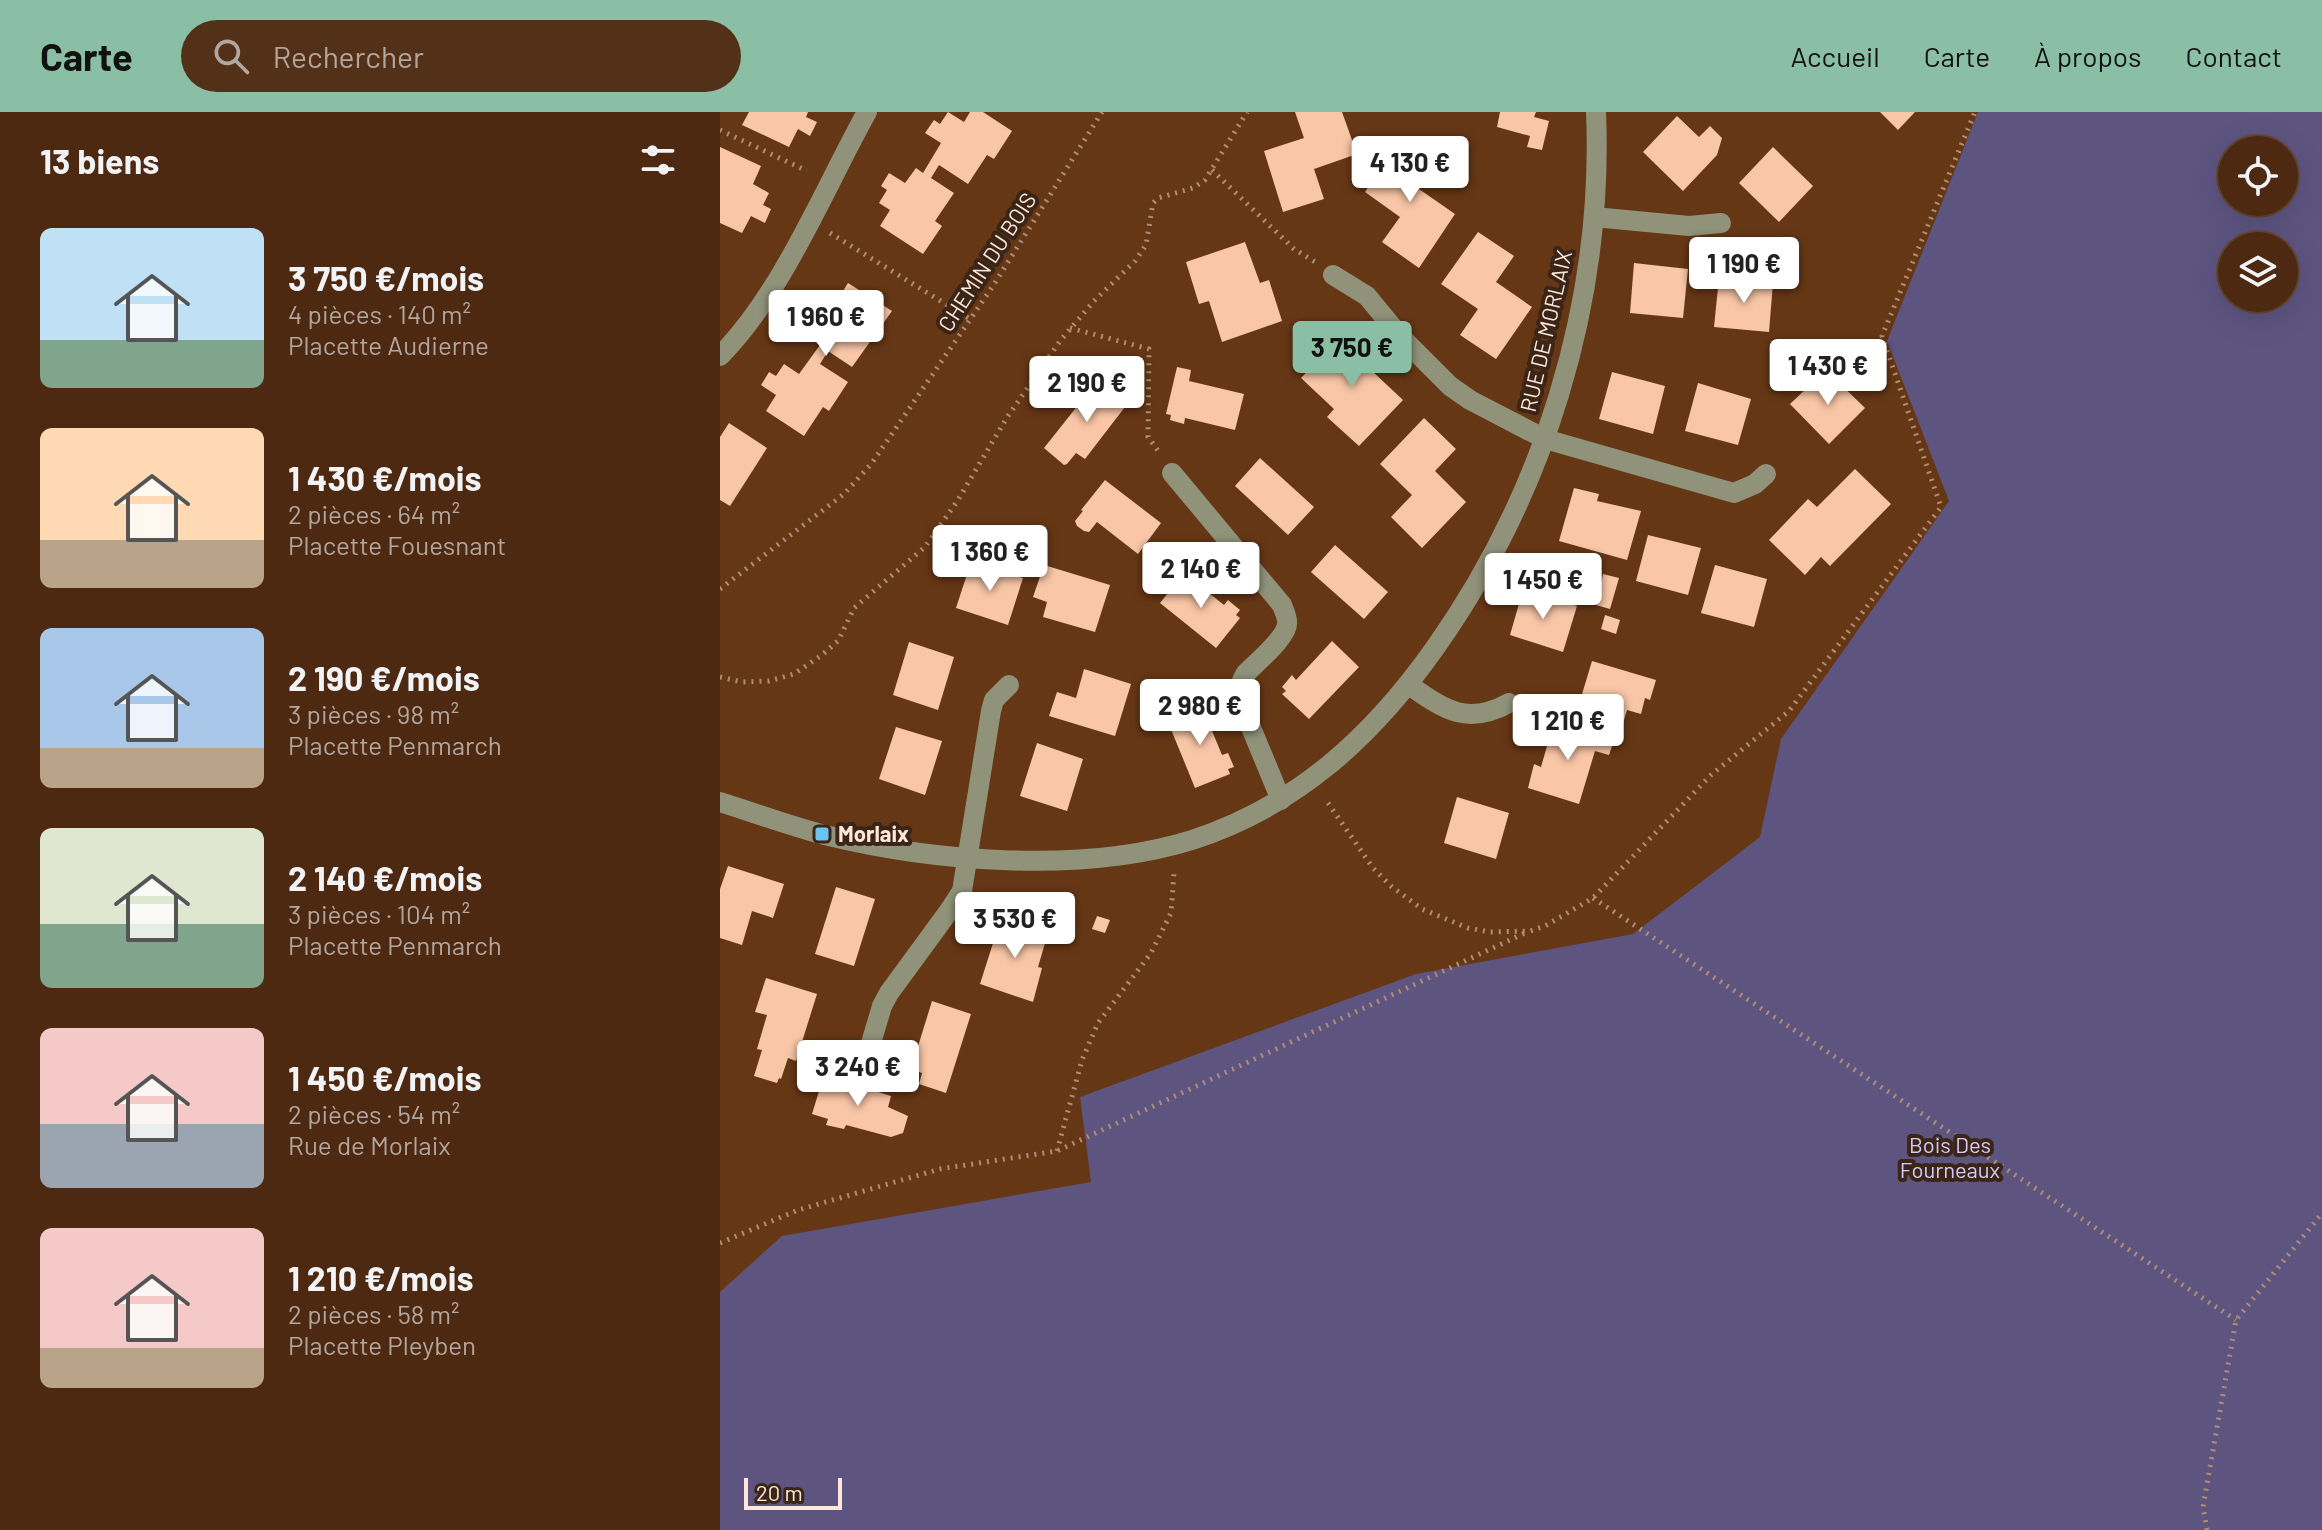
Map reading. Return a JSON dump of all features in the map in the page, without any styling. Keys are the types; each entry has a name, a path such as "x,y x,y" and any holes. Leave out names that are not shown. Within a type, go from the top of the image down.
{"street":[{"path":"720,356 758,310 867,112"},
{"name":"RUE DE MORLAIX","path":"720,802 836,838 879,847 968,858 1031,861 1089,858 1156,849 1242,821 1281,800 1329,767 1409,685 1462,609 1506,531 1545,439 1560,395 1579,312 1594,217 1596,112"},
{"path":"1594,217 1689,226 1721,223"},
{"path":"1333,275 1367,296 1399,335 1450,386 1470,400 1545,439 1734,493 1755,484 1766,474"},
{"path":"1172,473 1282,605 1286,615 1284,633 1246,673 1239,691 1240,701 1281,800"},
{"path":"871,1043 889,993 962,891 991,711 994,700 1009,685"},
{"path":"1409,685 1433,702 1470,715 1484,715 1509,703"}],"path":[{"name":"CHEMIN DU BOIS","path":"720,589 844,494 872,463 970,319 1102,112"},
{"path":"720,677 742,682 769,681 794,674 838,641 854,608 925,547 958,500 1006,419 1070,328 1135,261 1146,245 1153,203 1158,198 1193,188 1205,180 1247,112"},
{"path":"720,1243 798,1210 940,1169 1057,1151 1545,926 1593,898 1711,775 1789,711 1941,507 1882,336 1975,112"},
{"path":"720,130 829,181"},
{"path":"1212,170 1294,249 1333,275"},
{"path":"809,220 970,319"},
{"path":"1070,328 1149,349 1148,437 1172,473"},
{"path":"1328,803 1373,868 1407,900 1468,928 1500,932 1530,931"},
{"path":"1057,1151 1082,1060 1098,1023 1151,953 1171,913 1174,873"},
{"path":"1593,898 2236,1320"},
{"path":"2207,1530 2203,1507 2236,1320 2322,1213"}],"green space":[{"name":"Bois Des Fourneaux","path":"1978,112 2322,112 2322,1530 720,1530 720,1292 782,1236 1091,1182 1080,1097 1416,974 1633,934 1760,837 1781,739 1949,501 1887,341"}],"building":[{"path":"749,112 808,112 806,117 817,122 810,136 798,129 789,147 742,125"},
{"path":"948,112 964,122 970,112 983,112 1012,131 994,159 987,155 968,184 939,165 931,178 954,193 935,221 942,226 923,254 880,226 890,210 879,203 887,190 881,186 889,173 905,183 916,168 923,173 941,143 925,133 934,120 940,124"},
{"path":"1295,112 1342,112 1357,154 1314,169 1324,199 1283,212 1264,151 1304,138"},
{"path":"1500,112 1536,112 1534,117 1549,121 1542,150 1527,147 1530,136 1497,127"},
{"path":"1880,112 1915,112 1898,130"},
{"path":"1677,116 1699,137 1710,126 1722,138 1717,155 1683,191 1643,152"},
{"path":"1400,139 1436,164 1419,189 1455,214 1419,268 1382,242 1400,217 1365,192"},
{"path":"720,147 761,166 753,184 769,193 763,205 771,209 765,223 751,216 742,233 720,223"},
{"path":"1773,147 1813,186 1779,222 1739,183"},
{"path":"1478,232 1514,256 1496,282 1532,307 1496,359 1460,335 1478,309 1441,284"},
{"path":"1245,242 1260,283 1269,280 1282,321 1222,342 1209,301 1199,304 1186,262"},
{"path":"1634,263 1688,269 1683,318 1630,313"},
{"path":"1719,278 1773,283 1769,332 1714,327"},
{"path":"848,283 892,311 852,367 828,351 820,364 848,382 829,411 823,407 804,436 766,411 776,395 761,385 769,372 776,376 784,364 799,374 820,345 815,342 825,327 810,317 826,292 838,299"},
{"path":"1345,332 1378,364 1371,370 1403,400 1359,446 1327,417 1334,409 1301,378"},
{"path":"1177,367 1191,370 1189,381 1244,394 1235,430 1185,418 1184,424 1170,420 1171,415 1166,414"},
{"path":"1826,370 1865,408 1829,444 1790,404"},
{"path":"1612,372 1665,386 1653,434 1599,419"},
{"path":"1098,380 1128,403 1085,459 1076,453 1064,465 1044,448"},
{"path":"1698,383 1751,399 1738,445 1685,431"},
{"path":"1424,418 1456,449 1435,471 1466,502 1422,548 1391,517 1412,495 1380,464"},
{"path":"729,423 767,448 730,506 720,500 720,437"},
{"path":"1260,458 1314,507 1288,535 1235,486"},
{"path":"1855,469 1891,504 1830,566 1821,557 1805,575 1769,540 1808,499 1817,507"},
{"path":"1105,480 1161,523 1138,554 1097,522 1089,532 1077,526 1075,521 1081,510"},
{"path":"1574,488 1599,494 1597,501 1641,511 1627,560 1559,541"},
{"path":"1648,535 1701,548 1688,595 1636,581"},
{"path":"1335,545 1388,592 1364,619 1311,572"},
{"path":"971,562 1023,578 1008,625 956,608"},
{"path":"1044,565 1110,585 1095,632 1043,617 1047,602 1033,597"},
{"path":"1715,565 1767,579 1754,627 1701,613"},
{"path":"1184,573 1224,605 1228,600 1240,610 1236,615 1240,618 1216,648 1160,603"},
{"path":"1603,574 1619,578 1610,609 1596,605"},
{"path":"1523,590 1577,606 1563,652 1510,635"},
{"path":"1605,615 1620,620 1616,634 1601,629"},
{"path":"1332,641 1359,667 1309,719 1282,694 1286,691 1282,687 1292,675 1296,680"},
{"path":"909,642 954,657 938,710 893,695"},
{"path":"1592,661 1656,680 1650,700 1645,698 1641,714 1627,710 1622,727 1576,714"},
{"path":"1084,669 1131,684 1115,736 1049,716 1057,692 1076,698"},
{"path":"1203,707 1205,712 1211,709 1216,723 1210,726 1222,755 1228,753 1234,767 1228,769 1230,774 1195,788 1168,722"},
{"path":"1554,722 1614,740 1609,755 1595,751 1579,804 1528,788 1534,764 1541,767"},
{"path":"896,727 942,741 925,795 879,779"},
{"path":"1037,743 1083,759 1067,811 1020,796"},
{"path":"1457,797 1509,813 1496,859 1444,843"},
{"path":"728,866 784,884 773,918 752,911 742,945 720,938 720,889"},
{"path":"836,887 875,899 854,966 815,954"},
{"path":"1097,916 1110,920 1105,933 1092,929"},
{"path":"1001,918 1048,933 1038,967 1042,968 1033,1002 980,984"},
{"path":"766,978 817,994 796,1061 788,1058 777,1083 754,1076 762,1050 757,1049 767,1015 755,1012"},
{"path":"932,1001 971,1014 946,1093 919,1084 922,1073 911,1069"},
{"path":"824,1075 891,1096 888,1107 908,1116 903,1133 891,1137 846,1125 844,1129 826,1125 828,1119 812,1114"}],"place":[{"name":"Morlaix","path":"822,834"}]}
